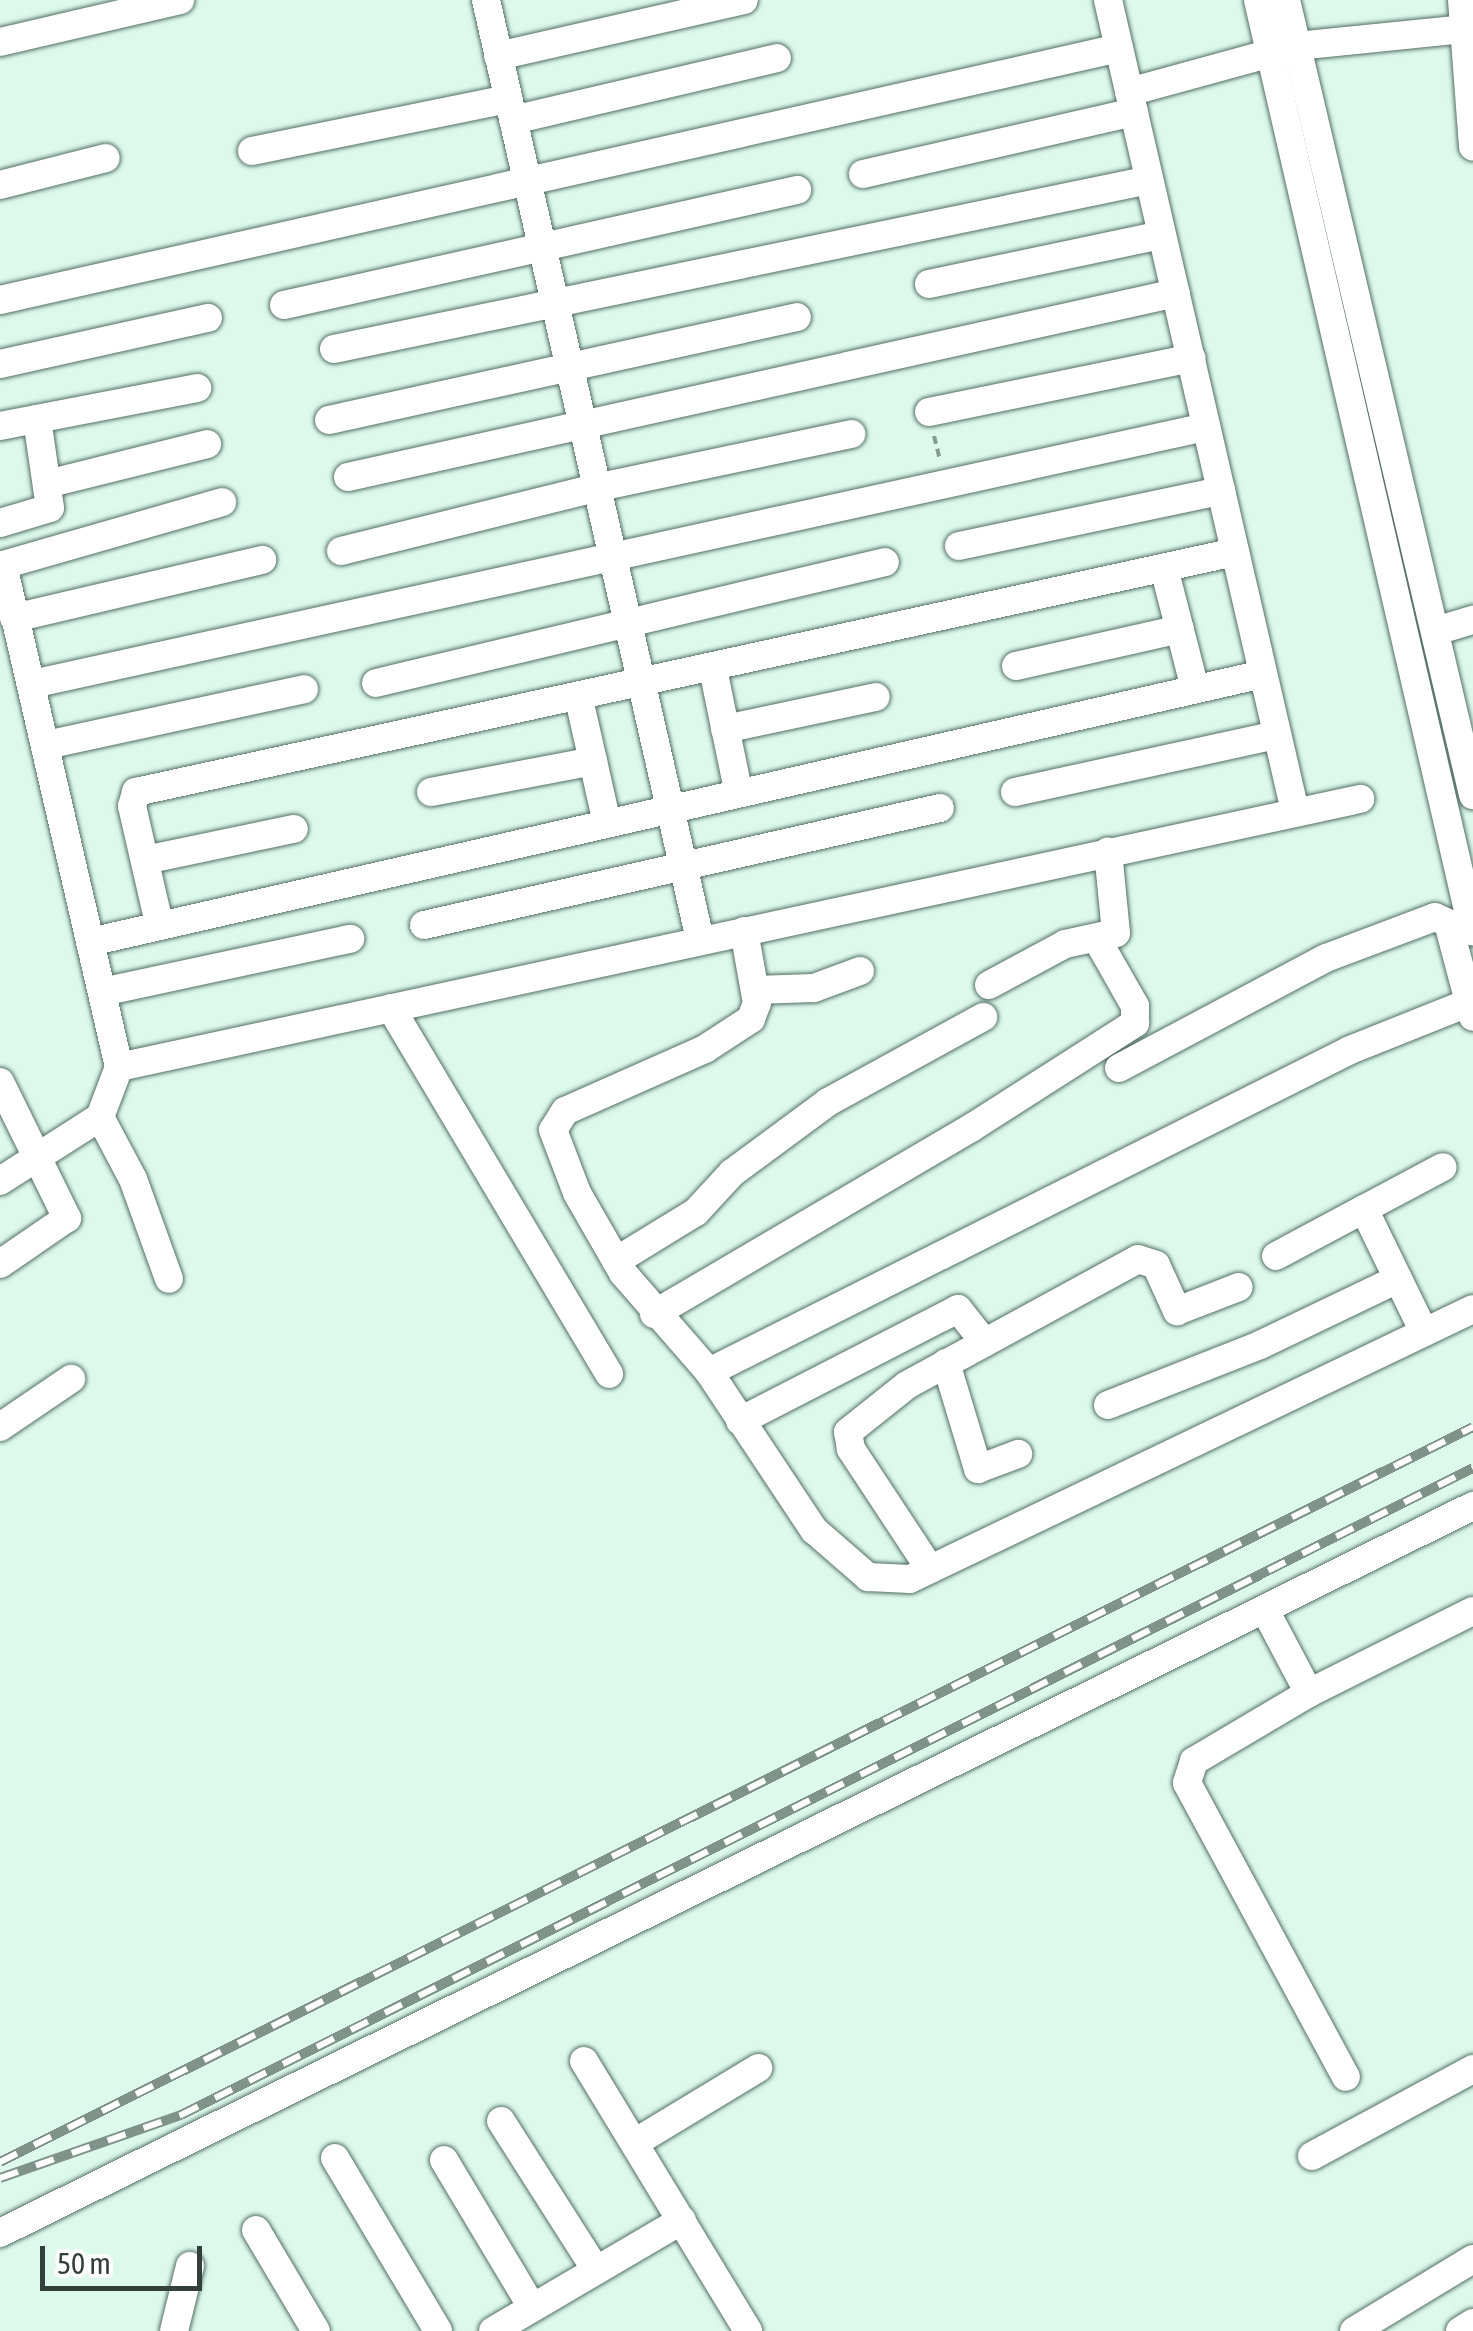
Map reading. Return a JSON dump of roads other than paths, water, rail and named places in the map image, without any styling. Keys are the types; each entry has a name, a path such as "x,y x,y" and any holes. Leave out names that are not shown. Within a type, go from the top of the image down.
{"street":[{"path":"0,42 180,0"},
{"path":"486,0 700,940"},
{"path":"498,56 744,0"},
{"path":"1108,0 1294,810"},
{"path":"1258,0 1284,51 1436,631 1473,794"},
{"path":"1286,0 1284,51 1473,932"},
{"path":"1462,0 1469,29 1473,146"},
{"path":"863,174 1131,102 1284,51 1469,29"},
{"path":"0,300 1119,48"},
{"path":"252,152 510,109 778,58"},
{"path":"0,185 106,158"},
{"path":"334,349 1150,180"},
{"path":"284,305 797,190"},
{"path":"929,284 1162,235"},
{"path":"348,477 580,422 1176,293"},
{"path":"328,420 796,317"},
{"path":"0,364 208,318"},
{"path":"928,412 1191,358"},
{"path":"0,426 197,388"},
{"path":"0,523 46,510 48,484 36,419"},
{"path":"32,684 1206,427"},
{"path":"341,551 596,488 851,434"},
{"path":"48,484 207,444"},
{"path":"959,546 1221,491"},
{"path":"0,1181 100,1117 119,1067 1,561 222,502"},
{"path":"159,923 132,806 136,792 641,685 1235,552"},
{"path":"14,618 262,560"},
{"path":"376,683 885,562"},
{"path":"1164,568 1195,689"},
{"path":"1436,631 1473,620"},
{"path":"1016,666 1180,629"},
{"path":"713,669 738,790"},
{"path":"90,942 606,819 1263,674"},
{"path":"46,745 304,688"},
{"path":"725,729 876,697"},
{"path":"579,698 606,819"},
{"path":"1015,792 1277,735"},
{"path":"431,792 593,762"},
{"path":"119,1067 1294,810 1360,800"},
{"path":"424,925 940,808"},
{"path":"146,860 294,830"},
{"path":"989,985 1052,950 1097,939 1118,927 1108,851"},
{"path":"709,1372 1350,1050 1472,1010 1448,923 1435,916 1326,958 1119,1068"},
{"path":"744,931 756,1012 738,1029 556,1120 553,1130 577,1193 616,1261 654,1314 709,1372 793,1503 840,1557 889,1582 930,1570 1473,1308"},
{"path":"102,992 350,939"},
{"path":"654,1314 971,1128 1135,1023 1135,1006 1097,939"},
{"path":"755,990 814,988 860,971"},
{"path":"390,1008 608,1374"},
{"path":"616,1261 696,1212 732,1172 828,1102 983,1017"},
{"path":"0,1082 66,1223 0,1264"},
{"path":"100,1117 134,1179 170,1279"},
{"path":"1276,1256 1443,1168"},
{"path":"1364,1209 1424,1332"},
{"path":"930,1570 847,1440 857,1424 946,1362 1146,1257 1177,1311 1238,1287"},
{"path":"1108,1405 1260,1344 1398,1279"},
{"path":"740,1421 958,1309 985,1342"},
{"path":"946,1362 978,1469 1018,1454"},
{"path":"0,1427 71,1379"},
{"path":"0,2233 1473,1506"},
{"path":"1265,1610 1309,1693"},
{"path":"1346,2077 1187,1783 1194,1761 1309,1693 1473,1610"},
{"path":"584,2061 748,2331"},
{"path":"636,2142 758,2068"},
{"path":"1312,2156 1473,2069"},
{"path":"502,2121 596,2270"},
{"path":"335,2158 438,2331"},
{"path":"444,2160 532,2307"},
{"path":"493,2331 682,2220"},
{"path":"256,2230 316,2331"},
{"path":"1354,2331 1473,2259"},
{"path":"174,2331 190,2266"},
{"path":"1460,2331 1473,2324"}],"railway":[{"path":"0,2162 1473,1427"},
{"path":"0,2178 181,2115 1473,1468"}]}
